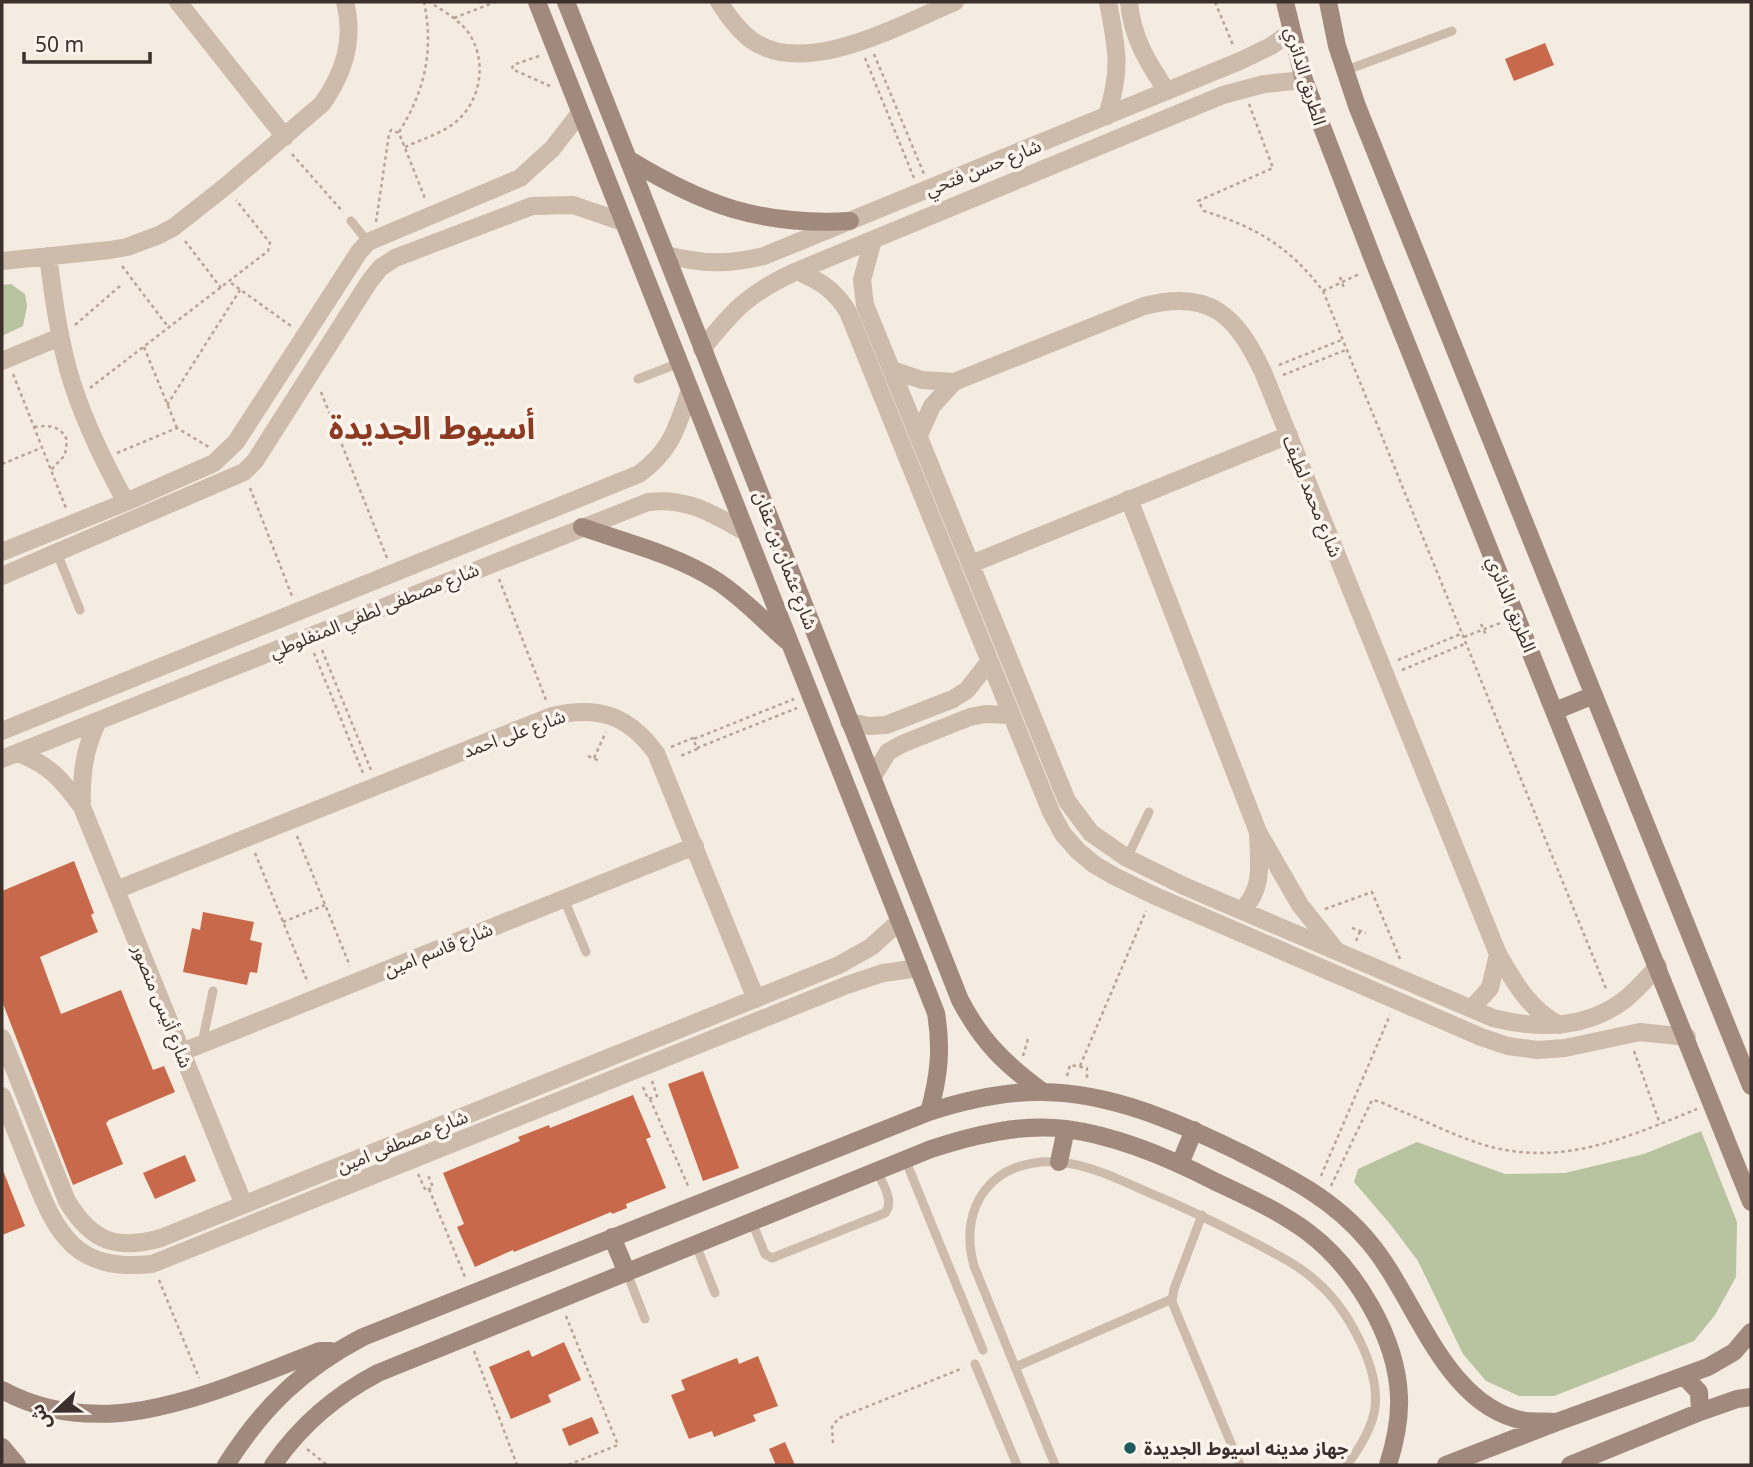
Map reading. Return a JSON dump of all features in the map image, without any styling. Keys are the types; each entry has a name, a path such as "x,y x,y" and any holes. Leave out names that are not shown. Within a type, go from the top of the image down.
{"street":[{"path":"178,2 283,139"},
{"path":"2,261 110,250 144,242 174,227 322,104 336,85 345,62 349,39 345,2"},
{"name":"شارع عثمان بن عفان","path":"537,2 936,1013 941,1062 929,1112"},
{"name":"شارع عثمان بن عفان","path":"566,2 960,1000 974,1027 993,1052 1043,1092"},
{"path":"719,2 733,24 752,40 774,51 798,55 863,40 935,6 955,2"},
{"path":"1107,116 1118,68 1117,46 1108,2"},
{"path":"1129,2 1132,26 1139,46 1167,91"},
{"name":"الطريق الدائري","path":"1285,2 1304,80 1376,267 1751,1202"},
{"path":"1328,2 1345,71 1751,1086"},
{"name":"شارع حسن فتحي","path":"666,255 698,263 743,261 764,256 1240,61 1271,46 1291,32"},
{"name":"شارع حسن فتحي","path":"702,349 735,309 750,296 797,271 1243,88 1304,80"},
{"path":"2,552 134,499 223,457 236,442 359,252 371,241 520,178 552,149 580,113 606,102"},
{"path":"628,159 672,186 705,201 740,212 776,220 813,223 850,221"},
{"path":"2,576 244,472 255,461 374,275 395,258 532,206 573,205 623,222"},
{"path":"873,240 862,280 862,293 1068,801 1081,822 1102,843 1184,886 1493,1018 1514,1023 1559,1025 1597,1016 1625,999 1658,967"},
{"path":"48,256 60,337 76,398 102,459 134,499 150,513"},
{"path":"797,271 824,283 848,312 1051,812 1063,834 1078,851 1095,865 1153,895 1481,1037 1508,1046 1537,1050 1565,1048 1628,1033 1653,1032 1687,1037"},
{"name":"شارع محمد لطيف","path":"892,370 922,380 954,382 1144,306 1168,300 1193,301 1216,309 1236,324 1265,376 1498,954 1525,998 1559,1025"},
{"path":"4,360 60,337"},
{"name":"شارع محمد لطيف","path":"919,435 932,406 954,382"},
{"name":"شارع مصطفى لطفي المنفلوطي","path":"2,731 639,474 665,452 674,437 690,390"},
{"path":"708,438 734,428"},
{"path":"971,564 1289,435"},
{"path":"1129,499 1258,832 1308,916 1338,952"},
{"name":"شارع مصطفى لطفي المنفلوطي","path":"10,756 633,507 664,500 696,506 746,533"},
{"path":"582,527 675,559 696,569 734,594 790,645"},
{"path":"849,722 869,726 886,725 953,699 967,690 989,662"},
{"path":"1555,711 1594,695"},
{"path":"72,703 90,724"},
{"name":"شارع على احمد","path":"116,890 552,716 583,711 614,716 638,732 659,759 756,999"},
{"path":"872,778 888,752 902,744 970,717 1011,716"},
{"name":"شارع أنيس منصور","path":"82,807 82,770 90,724"},
{"name":"شارع أنيس منصور","path":"10,756 46,766 59,776 82,807 244,1205"},
{"path":"1063,834 1081,822"},
{"path":"1242,910 1258,886 1258,832"},
{"name":"شارع قاسم امين","path":"182,1052 695,846"},
{"name":"شارع مصطفى امين","path":"2,1038 67,1201 79,1220 96,1235 117,1243 139,1244 244,1205 855,957 886,936 900,921"},
{"path":"1472,1009 1490,988 1498,954"},
{"name":"شارع مصطفى امين","path":"2,1096 47,1210 60,1232 78,1250 101,1262 127,1267 152,1264 865,979 901,969 919,968"},
{"path":"226,1465 247,1433 287,1388 334,1352 363,1337 929,1112 986,1097 1043,1092 1086,1096 1141,1110 1194,1130 1288,1176 1320,1195 1371,1243 1459,1381 1478,1399 1500,1412 1525,1421 1557,1422"},
{"path":"273,1465 294,1437 333,1401 354,1386 468,1336 930,1149 984,1134 1024,1129 1066,1129 1124,1143 1181,1164 1289,1219 1311,1235 1349,1275 1378,1322 1396,1372 1398,1422 1388,1465"},
{"path":"1059,1162 1066,1129"},
{"path":"1181,1164 1194,1130"},
{"path":"612,1237 627,1273"},
{"path":"1446,1465 1708,1367 1734,1352 1751,1332"},
{"path":"2,1390 20,1400 44,1408 94,1415 144,1411 205,1394 320,1351 334,1352"},
{"path":"1685,1377 1699,1392 1700,1412"},
{"path":"1570,1465 1700,1412 1751,1397"},
{"path":"2,1447 17,1465"}],"lane":[{"path":"1345,71 1452,31"},
{"path":"351,221 371,241"},
{"path":"638,379 679,363"},
{"path":"57,553 80,610"},
{"path":"1127,858 1149,812"},
{"path":"564,899 586,952"},
{"path":"202,1044 213,991"},
{"path":"905,1159 983,1350"},
{"path":"1055,1465 974,1266 969,1248 969,1228 976,1202 988,1184 1022,1165 1059,1162 1085,1167 1202,1215 1288,1261 1317,1281 1339,1306 1353,1329 1366,1355 1373,1379 1375,1408 1368,1429 1348,1465"},
{"path":"752,1222 765,1254 772,1258 884,1213 889,1208 889,1201 877,1171"},
{"path":"1202,1215 1172,1299 1176,1315 1240,1465"},
{"path":"696,1245 715,1293"},
{"path":"627,1273 645,1319"},
{"path":"1016,1367 1172,1299"},
{"path":"975,1364 1017,1465"}],"path":[{"path":"405,146 457,121 470,106 478,88 480,68 477,49 468,32 454,18 427,2"},
{"path":"399,133 411,112 426,68 429,45 427,2"},
{"path":"454,18 495,2"},
{"path":"1215,2 1240,61"},
{"path":"863,40 925,190"},
{"path":"863,40 925,190"},
{"path":"555,50 513,65 512,69 572,95"},
{"path":"1243,88 1273,167 1198,201 1204,211 1231,219 1283,247 1305,268 1323,291 1614,1007"},
{"path":"371,241 388,134 391,130 399,133 432,215"},
{"path":"283,139 351,221"},
{"path":"76,398 268,251 270,246 226,186"},
{"path":"174,227 221,288"},
{"path":"110,250 169,328"},
{"path":"1323,291 1341,280 1376,267"},
{"path":"1341,280 1344,288"},
{"path":"229,282 305,336"},
{"path":"60,337 120,286"},
{"path":"167,405 240,290"},
{"path":"1265,376 1344,339"},
{"path":"144,347 177,428 223,457"},
{"path":"1265,376 1348,349"},
{"path":"4,360 72,524"},
{"path":"312,371 393,574"},
{"path":"34,427 58,428 67,440 65,455 51,470"},
{"path":"102,459 177,428"},
{"path":"2,464 42,447"},
{"path":"244,472 299,612"},
{"path":"492,563 552,716"},
{"path":"1384,671 1464,635 1517,616"},
{"path":"1481,624 1486,635"},
{"path":"312,635 374,787"},
{"path":"312,635 374,787"},
{"path":"1384,671 1467,643"},
{"path":"659,759 692,738 694,740 811,697"},
{"path":"659,759 697,748 811,697"},
{"path":"594,758 614,716"},
{"path":"694,740 697,748"},
{"path":"588,755 600,761"},
{"path":"291,820 356,982"},
{"path":"249,837 314,999"},
{"path":"1308,916 1371,892 1409,982"},
{"path":"1080,1066 1153,895"},
{"path":"283,922 325,905"},
{"path":"1352,928 1366,933"},
{"path":"1320,1195 1396,1000"},
{"path":"1628,1033 1660,1124"},
{"path":"641,1069 650,1099 666,1138 677,1156 695,1204"},
{"path":"641,1069 658,1095 650,1099"},
{"path":"1320,1195 1372,1100 1477,1143 1533,1154 1561,1154 1586,1149 1713,1103"},
{"path":"417,1159 433,1186 425,1191 417,1159"},
{"path":"429,1189 471,1293"},
{"path":"152,1264 205,1394"},
{"path":"559,1300 618,1445 568,1465"},
{"path":"468,1336 517,1465"},
{"path":"833,1443 832,1427 839,1418 975,1364"},
{"path":"294,1437 327,1465"}],"green space":[{"path":"11,284 25,294 27,306 23,326 2,336 2,285"},
{"path":"1701,1131 1737,1222 1736,1277 1715,1315 1694,1341 1554,1396 1519,1396 1486,1381 1463,1354 1418,1261 1354,1182 1358,1169 1417,1142 1505,1174 1565,1173 1644,1154"}],"building":[{"path":"1545,43 1554,65 1514,81 1505,59"},
{"path":"74,861 94,913 91,915 98,932 40,957 61,1014 121,990 153,1070 164,1066 175,1092 109,1120 106,1123 123,1164 73,1185 2,1001 2,891"},
{"path":"203,912 254,922 250,940 262,943 257,973 250,972 247,985 183,972 192,928 200,930"},
{"path":"703,1071 739,1168 703,1181 668,1084"},
{"path":"633,1095 651,1137 646,1139 666,1188 626,1204 627,1208 475,1267 457,1227 464,1224 443,1173 520,1141 518,1137 549,1125 550,1128"},
{"path":"185,1155 196,1181 155,1199 143,1173"},
{"path":"2,1168 25,1226 2,1235"},
{"path":"564,1342 581,1380 548,1395 551,1402 511,1419 489,1367 529,1350 532,1357"},
{"path":"758,1356 778,1406 753,1415 756,1421 714,1437 712,1431 689,1439 671,1395 685,1390 681,1380 737,1358 739,1364"},
{"path":"592,1417 599,1433 569,1446 562,1429"},
{"path":"785,1442 795,1465 776,1465 769,1449"}],"place":[{"name":"جهاز مدينه اسيوط الجديدة","path":"1130,1448"}],"district":[{"name":"أسيوط الجديدة","path":"432,426"}]}
